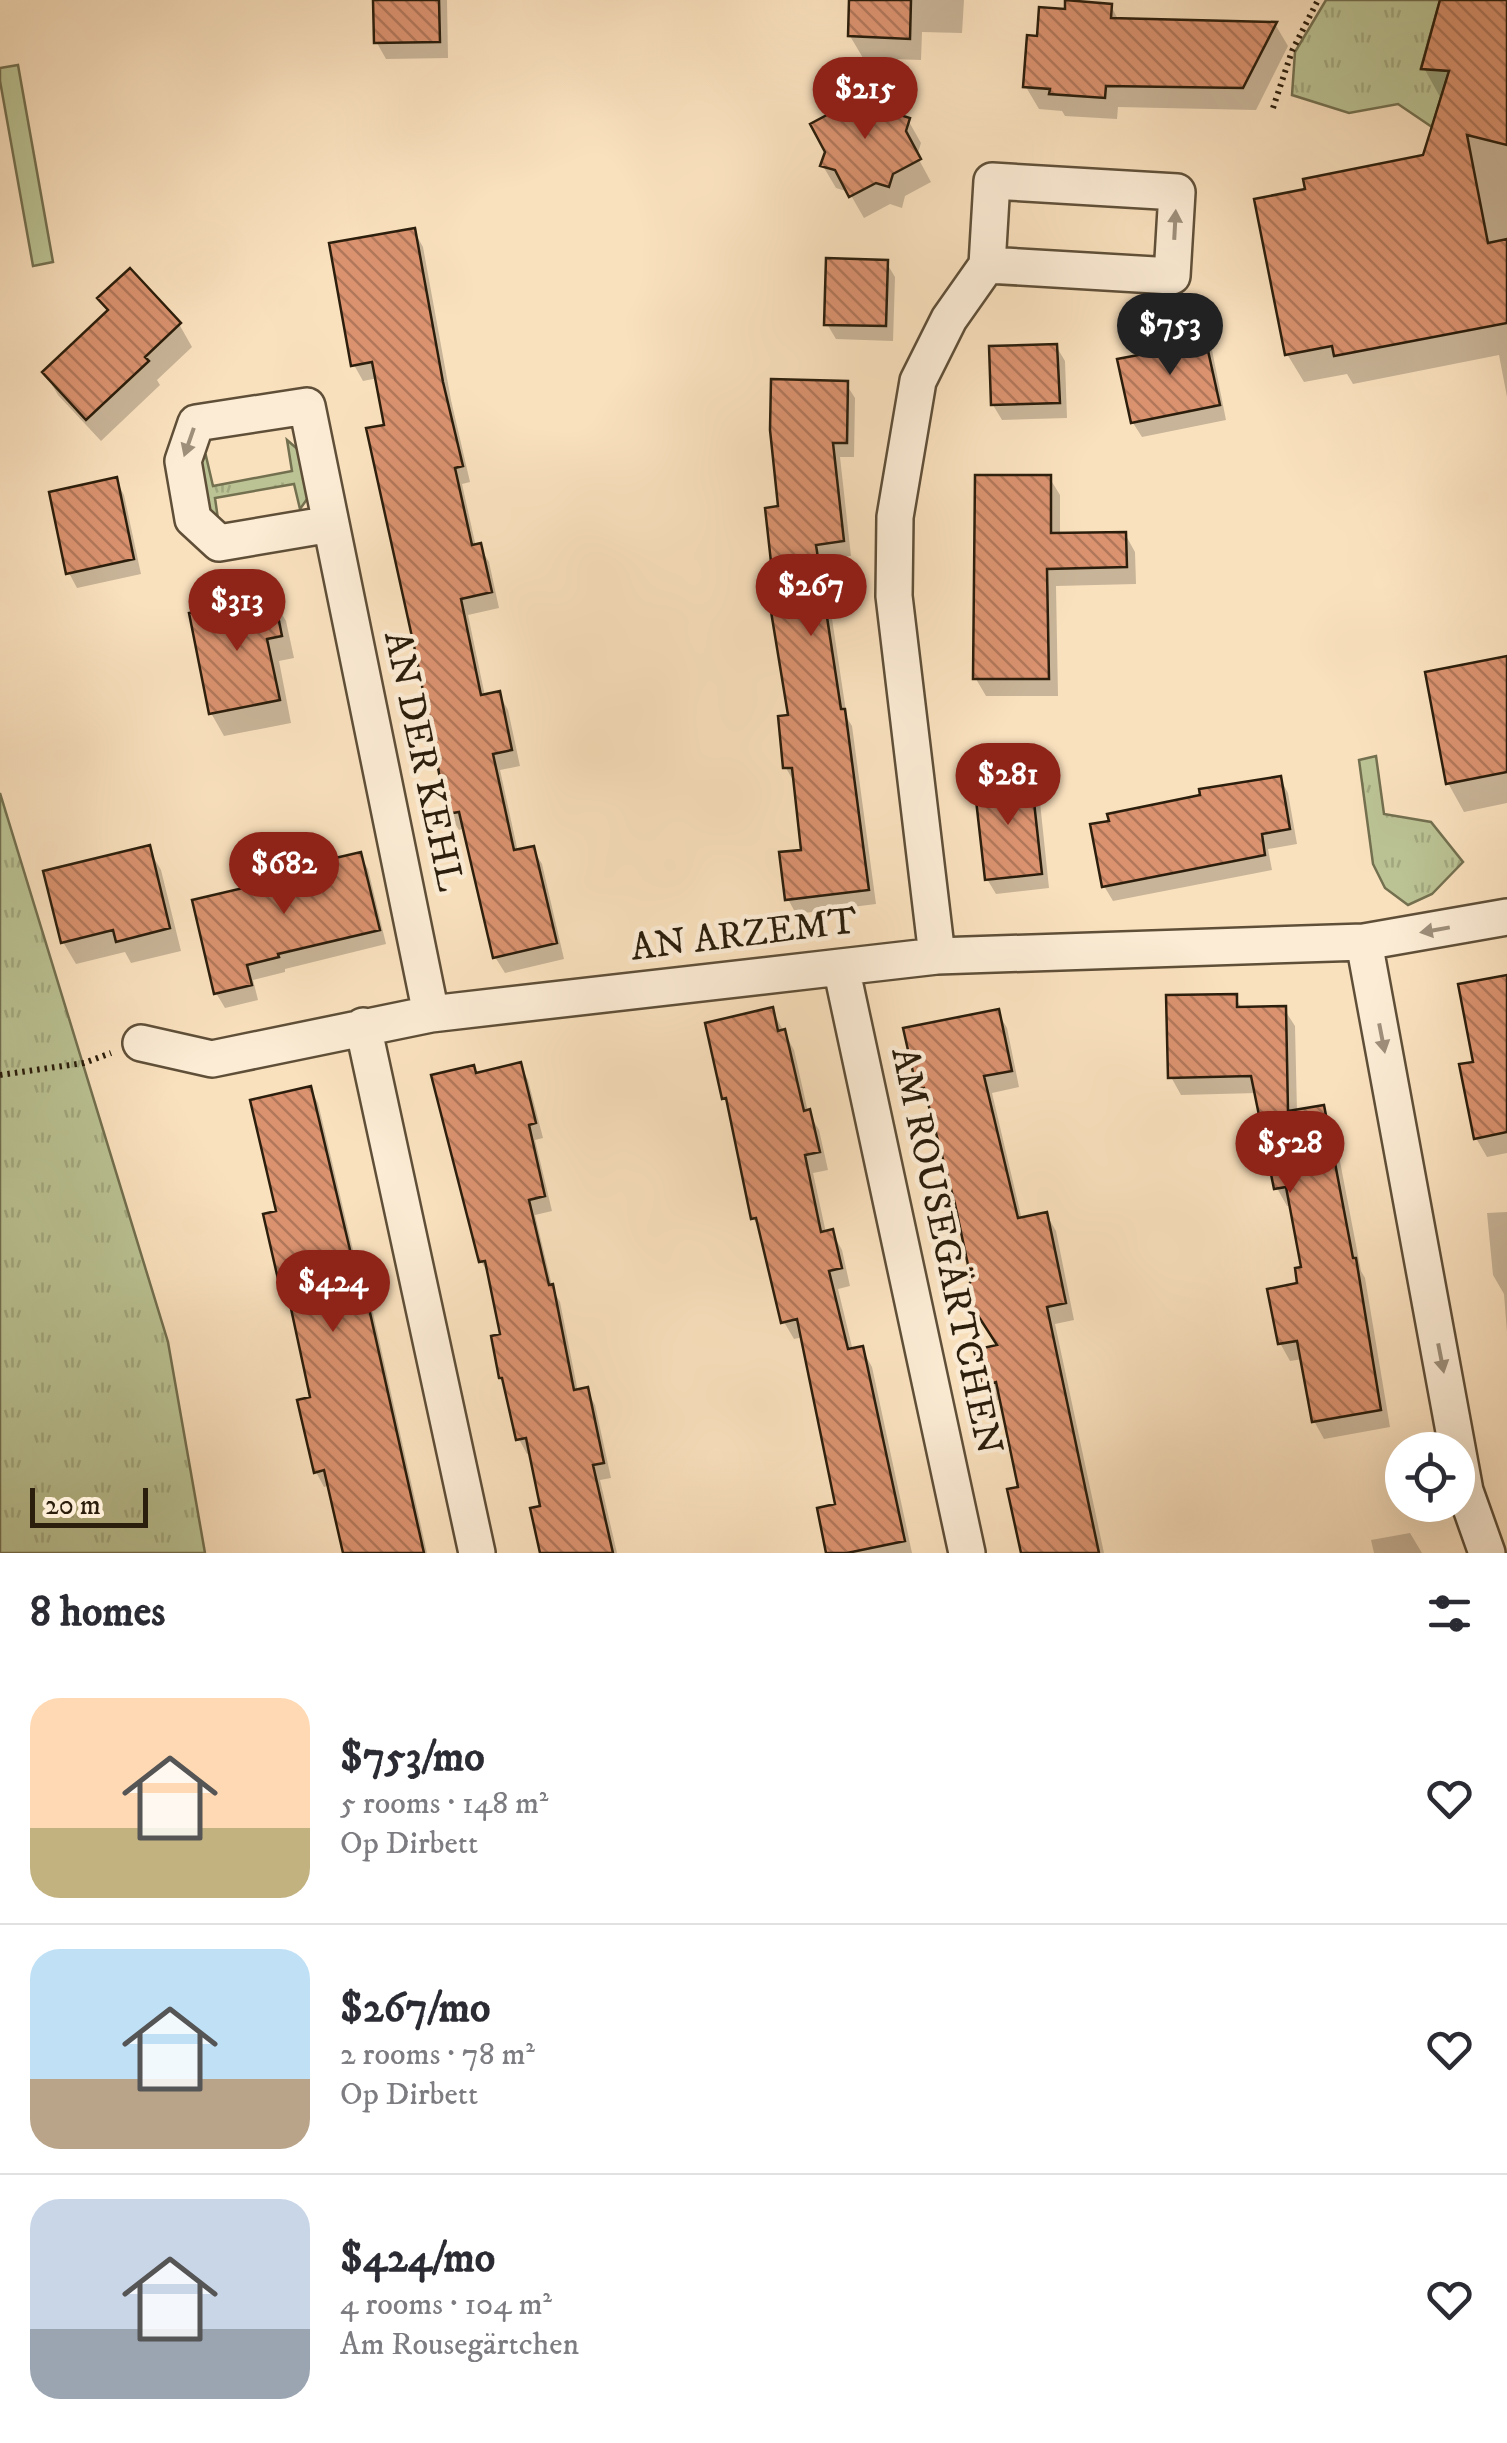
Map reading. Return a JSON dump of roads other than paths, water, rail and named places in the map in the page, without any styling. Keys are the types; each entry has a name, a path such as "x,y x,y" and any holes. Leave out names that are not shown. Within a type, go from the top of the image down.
{"street":[{"path":"937,956 894,596 895,517 918,381 949,320 986,265 992,181 1177,192 1172,276 986,265"},
{"name":"AN DER KEHL","path":"331,524 219,543 193,519 182,461 196,423 307,406 431,1014"},
{"name":"AN ARZEMT","path":"141,1044 212,1059 431,1014 937,956 1364,942 1507,917"},
{"path":"1364,942 1466,1490 1487,1553"},
{"name":"AM ROUSEGÄRTCHEN","path":"841,967 967,1553"},
{"path":"363,1026 477,1553"}]}
